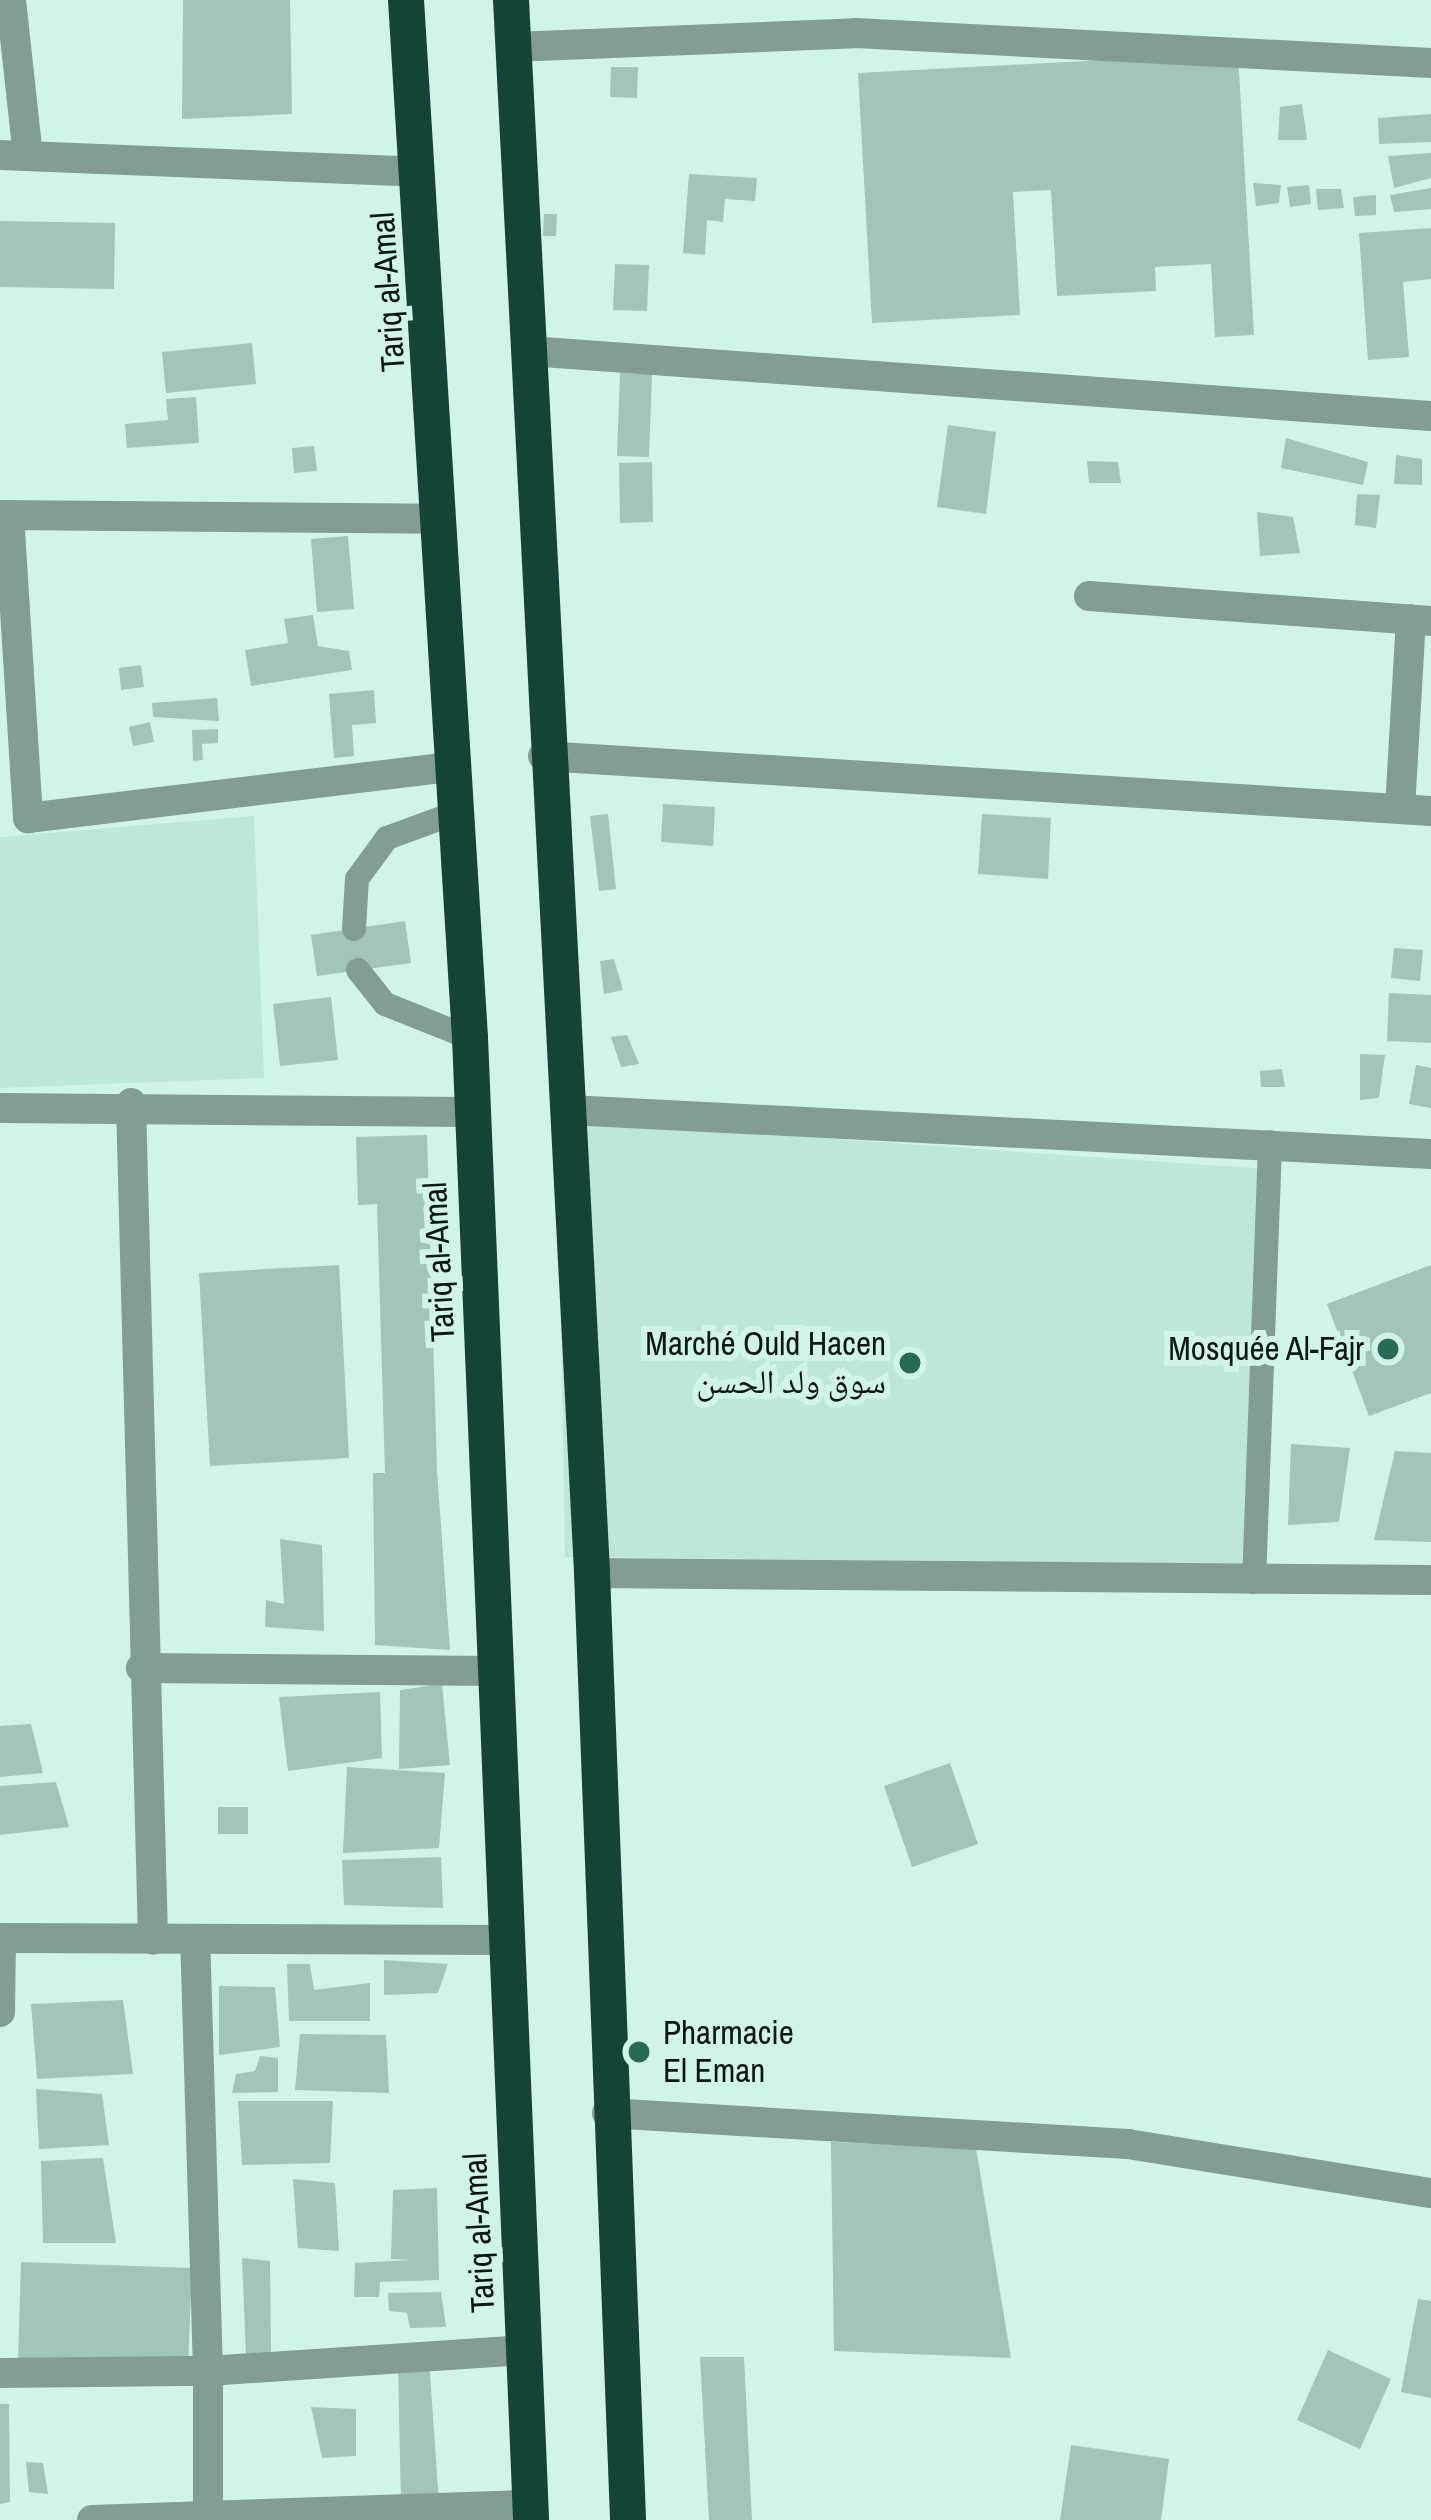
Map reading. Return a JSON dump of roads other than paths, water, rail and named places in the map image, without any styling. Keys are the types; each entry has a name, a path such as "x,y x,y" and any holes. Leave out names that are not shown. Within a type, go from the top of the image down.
{"highway":[{"name":"Tariq al-Amal","path":"406,0 470,1038 531,2512"},
{"path":"511,0 543,756 568,1110 592,1573 607,2113 628,2520"}],"street":[{"path":"11,0 14,155 418,172"},
{"path":"514,47 856,33 1431,63"},
{"path":"529,351 1431,416"},
{"path":"440,519 4,515 14,819 451,766"},
{"path":"1089,596 1421,620 1400,809"},
{"path":"543,756 1431,811"},
{"path":"0,1108 130,1103 470,1112"},
{"path":"130,1103 152,1940"},
{"path":"568,1110 1270,1142 1431,1154"},
{"path":"592,1573 1431,1580"},
{"path":"142,1668 497,1671"},
{"path":"0,2012 0,1938 506,1940"},
{"path":"195,1939 208,2510"},
{"path":"607,2113 1128,2144 1431,2193"},
{"path":"0,2373 208,2371 525,2350"},
{"path":"92,2520 208,2510 531,2512"}],"lane":[{"path":"354,929 357,879 387,838 455,813"},
{"path":"358,970 385,1004 470,1038"},
{"path":"1254,1582 1270,1142"}],"place":[{"name":"Mosquée Al-Fajr","path":"1388,1349"},
{"name":"Marché Ould Hacen سوق ولد الحسن","path":"910,1363"},
{"name":"Pharmacie El Eman","path":"639,2052"}]}
